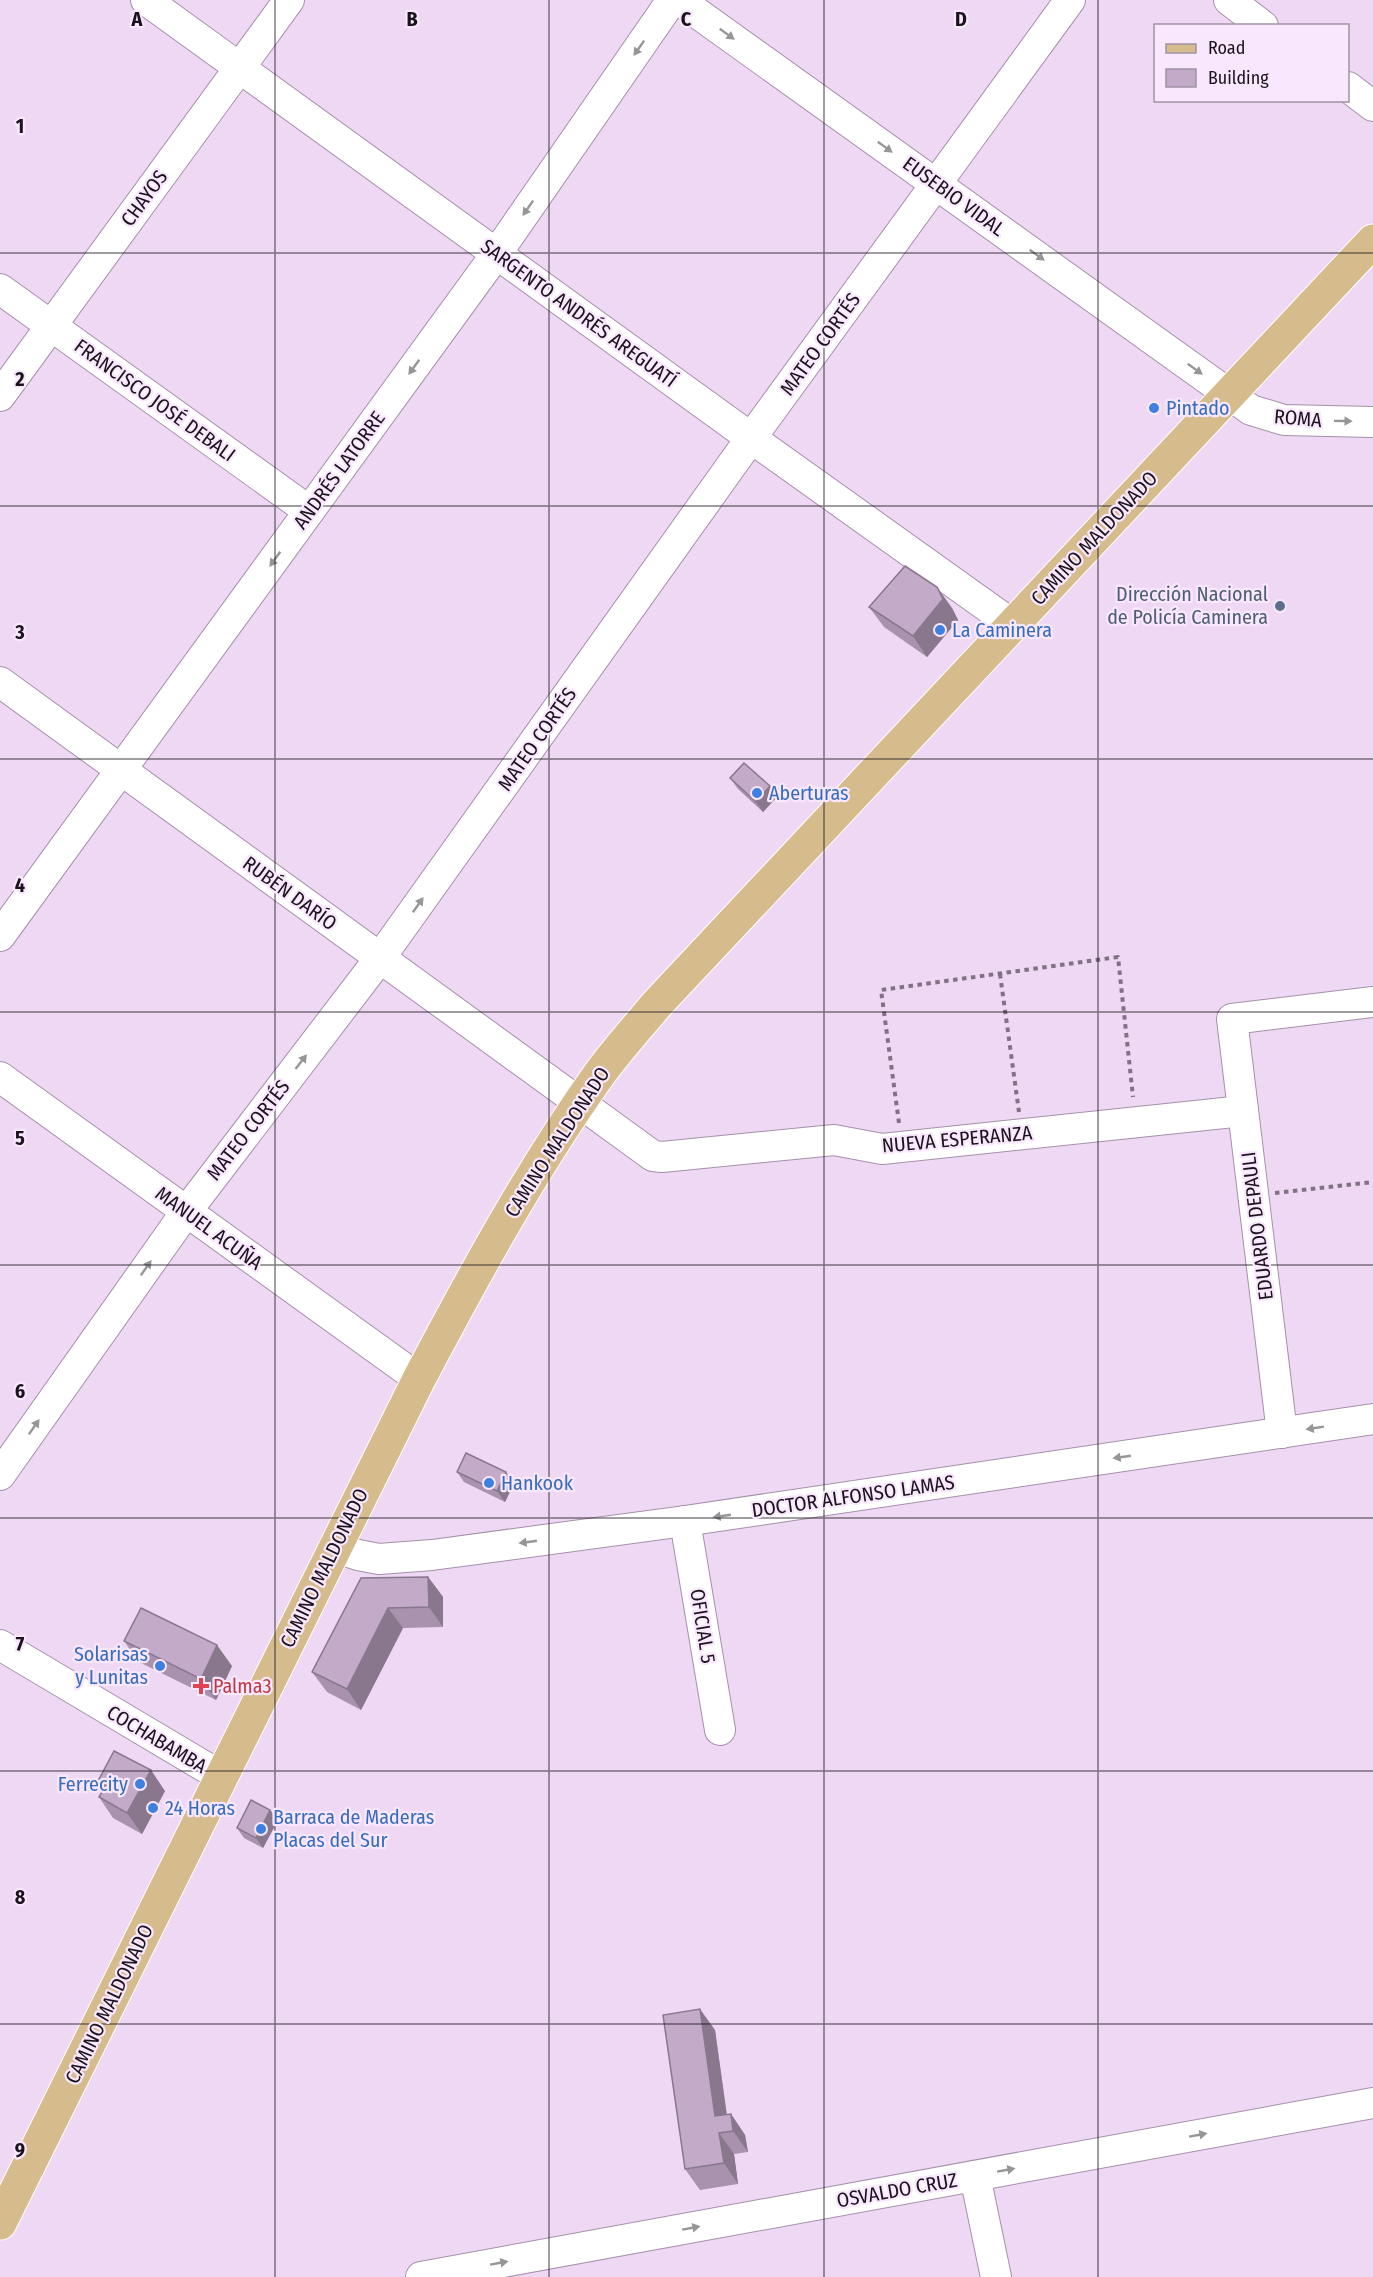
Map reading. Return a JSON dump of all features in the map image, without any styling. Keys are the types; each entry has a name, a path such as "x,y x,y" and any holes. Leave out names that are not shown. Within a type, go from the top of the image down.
{"main road":[{"name":"CAMINO MALDONADO","path":"0,2223 419,1379 492,1243 581,1101 656,1005 1373,241"}],"street":[{"name":"SARGENTO ANDRÉS AREGUATÍ","path":"146,0 1013,625"},
{"name":"CHAYOS","path":"0,396 289,0"},
{"name":"ANDRÉS LATORRE","path":"0,936 497,253 672,0"},
{"name":"EUSEBIO VIDAL","path":"679,0 1229,393"},
{"name":"MATEO CORTÉS","path":"0,1475 186,1212 380,958 751,438 938,185 1070,0"},
{"path":"1229,0 1260,24"},
{"path":"1349,88 1373,106"},
{"name":"FRANCISCO JOSÉ DEBALI","path":"0,289 309,511"},
{"name":"ROMA","path":"1229,393 1251,410 1284,420 1373,422"},
{"name":"RUBÉN DARÍO","path":"0,682 581,1101"},
{"name":"EDUARDO DEPAULI","path":"1282,1433 1232,1020 1373,1002"},
{"name":"MANUEL ACUÑA","path":"0,1077 419,1379"},
{"name":"NUEVA ESPERANZA","path":"581,1101 644,1151 662,1157 834,1140 882,1149 1243,1111"},
{"name":"DOCTOR ALFONSO LAMAS","path":"334,1547 358,1556 379,1559 432,1555 685,1521 1373,1419"},
{"name":"OFICIAL 5","path":"685,1521 720,1730"},
{"name":"COCHABAMBA","path":"0,1645 222,1777"},
{"name":"OSVALDO CRUZ","path":"421,2277 1373,2103"},
{"path":"975,2176 996,2277"}],"path":[{"path":"902,1146 881,990 1118,957 1136,1122"},
{"path":"1000,974 1022,1134"},
{"path":"1254,1195 1373,1182"}],"building":[{"path":"905,566 937,587 943,599 913,636 869,607"},
{"path":"744,763 770,786 756,802 730,778"},
{"path":"466,1453 506,1472 497,1491 457,1472"},
{"path":"428,1577 429,1607 388,1608 347,1689 312,1672 361,1578"},
{"path":"141,1608 217,1645 201,1679 124,1641"},
{"path":"114,1751 151,1770 127,1813 99,1797 106,1785 98,1781"},
{"path":"251,1800 270,1810 256,1838 237,1828"},
{"path":"700,2009 715,2116 731,2114 733,2131 719,2133 724,2163 685,2169 663,2015"}],"place":[{"name":"Pintado","path":"1154,408"},
{"name":"Dirección Nacional de Policía Caminera","path":"1280,606"},
{"name":"La Caminera","path":"940,630"},
{"name":"Aberturas","path":"757,793"},
{"name":"Hankook","path":"489,1483"},
{"name":"Solarisas y Lunitas","path":"160,1666"},
{"name":"Palma3","path":"201,1686"},
{"name":"Ferrecity","path":"140,1784"},
{"name":"24 Horas","path":"153,1808"},
{"name":"Barraca de Maderas Placas del Sur","path":"261,1829"}]}
